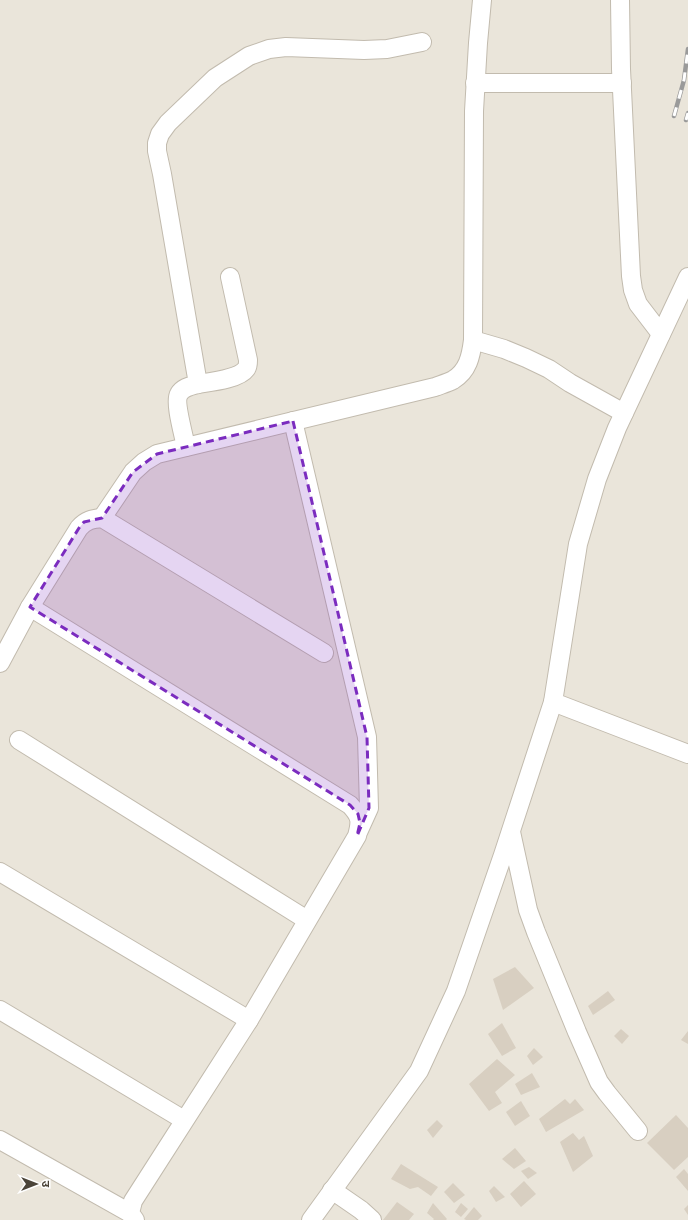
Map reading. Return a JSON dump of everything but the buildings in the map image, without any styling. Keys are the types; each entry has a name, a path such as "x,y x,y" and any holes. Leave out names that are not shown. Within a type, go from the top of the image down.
{"street":[{"path":"102,518 133,472 144,462 157,454 435,387 452,381 464,371 471,355 473,340 475,83 482,0"},
{"path":"620,0 622,83 631,276 633,290 638,304 661,334"},
{"path":"198,384 157,152 157,143 160,134 168,123 215,78 249,56 269,49 286,47 364,50 388,49 422,42"},
{"path":"475,83 622,83"},
{"path":"186,447 178,406 178,395 182,390 189,386 235,377 246,370 248,366 230,277"},
{"path":"310,1220 419,1071 456,991 511,831 553,702 578,544 597,479 624,413 688,277"},
{"path":"473,340 504,349 549,369 570,383 624,413"},
{"path":"133,1217 133,1201 249,1020 357,836 369,808 367,737 293,421"},
{"path":"0,664 30,607 79,528 84,522 102,518 324,653"},
{"path":"30,607 350,805 358,814 360,823 357,836"},
{"path":"553,702 688,754"},
{"path":"18,740 307,920"},
{"path":"511,831 528,910 577,1032 599,1082 638,1131"},
{"path":"0,872 249,1020"},
{"path":"0,1010 184,1120"},
{"path":"0,1140 133,1217"},
{"path":"332,1190 361,1210 372,1220"}],"highlighted area":[{"path":"293,421 367,737 369,808 357,836 360,823 358,814 350,805 30,607 79,528 84,522 102,518 133,472 157,454"}],"shaded area":[{"path":"0,0 688,0 688,1220 0,1220"}],"railway":[{"path":"674,116 684,80 688,49"},
{"path":"686,120 688,113"}]}
